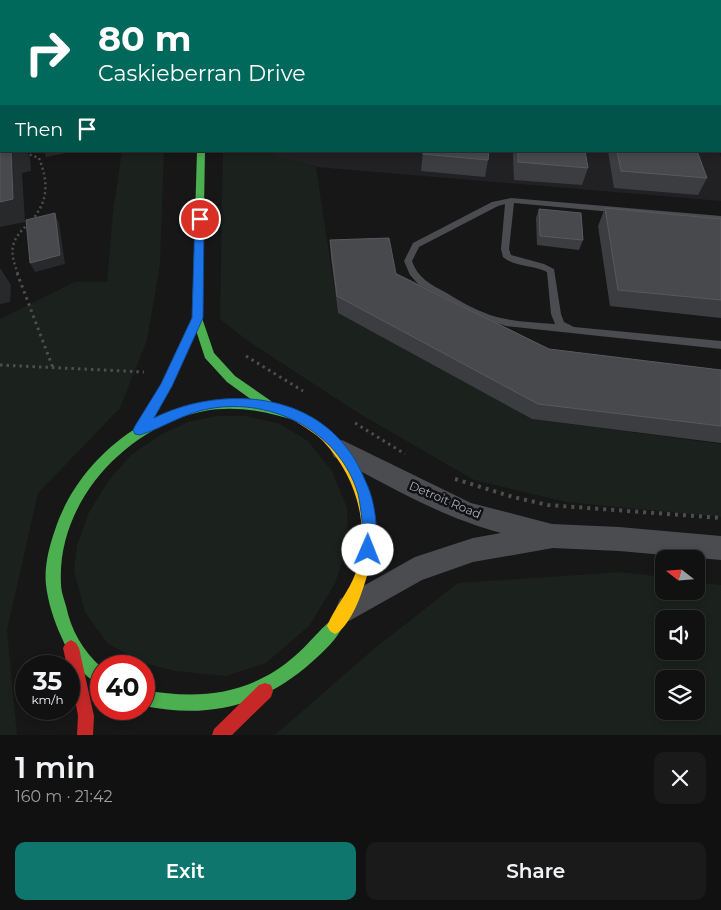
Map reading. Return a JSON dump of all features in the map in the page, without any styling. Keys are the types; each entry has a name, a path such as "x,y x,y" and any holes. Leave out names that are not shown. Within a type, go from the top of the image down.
{"street":[{"path":"201,152 197,318 209,355 231,379 270,406"},
{"path":"140,430 166,386 197,318"},
{"path":"85,735 86,716 71,644 56,605 53,563 63,522 82,486 108,455 140,430 172,414 205,405 238,402 270,406 291,413 310,422 342,450 355,471 365,495 369,521 368,550 363,572 348,608 330,636 305,661 275,682 220,735"},
{"name":"Detroit Road","path":"342,450 418,490 468,513 553,536"},
{"name":"Detroit Road","path":"348,608 415,570 473,550 553,536 619,538 721,548"},
{"path":"71,644 90,665"},
{"path":"155,700 181,706 229,700 275,682"}],"lane":[{"path":"511,200 505,249 507,257 516,262 545,267 551,272 556,314 560,324 573,330"},
{"path":"721,219 511,200 495,204 416,246 408,260 415,279 460,305 486,317 510,323 721,345"}],"path":[{"path":"18,152 39,158 48,185 44,205 35,218 18,233 11,256 53,368"}],"shaded area":[{"path":"122,152 164,152 160,264 147,340 120,408 38,493 7,630 17,735 0,735 0,319 75,282 107,282 113,212"},
{"path":"223,152 272,152 273,156 316,167 338,313 532,419 721,444 721,517 566,502 474,480 360,414 248,341 220,319"},
{"path":"272,152 719,152 721,201 316,167 273,156"},
{"path":"216,416 245,416 278,423 308,441 332,471 347,508 348,545 335,583 310,625 266,663 226,676 175,671 155,666 155,655 128,655 107,643 85,612 74,571 77,545 89,512 109,480 131,455 160,435 188,422"},
{"path":"621,572 655,576 655,600 705,600 705,583 721,585 721,735 275,735 375,648 458,583"}],"building":[{"path":"0,152 11,152 13,199 0,202"},
{"path":"423,152 489,152 488,160 423,154"},
{"path":"518,152 585,152 588,168 518,162"},
{"path":"617,152 697,152 707,178 621,171"},
{"path":"605,208 721,219 721,300 618,290"},
{"path":"539,209 581,213 583,240 540,236"},
{"path":"55,213 60,255 30,263 26,220"},
{"path":"389,238 396,274 549,349 721,370 721,426 538,404 337,296 330,240"}],"traffic: fast":[{"path":"201,152 197,318 209,355 231,379 267,404"},
{"path":"90,667 69,638 62,622 53,585 55,549 67,514 86,482 111,453 142,430 175,414 211,405 234,403 267,407 299,417"},
{"path":"155,700 199,704 225,700 250,692 274,681 296,666 335,626"}],"traffic: slow":[{"path":"140,430 166,386 197,318"},
{"path":"299,417 325,436 346,458 359,484 367,512 368,541 363,571 352,599 335,626"}],"traffic: jam":[{"path":"71,648 86,716 85,735"},
{"path":"220,735 265,691"}],"route":[{"path":"200,219 197,318 166,386 140,430 172,414 205,405 238,402 270,406 310,422 342,450 355,471 365,495 369,521 368,550"}]}
